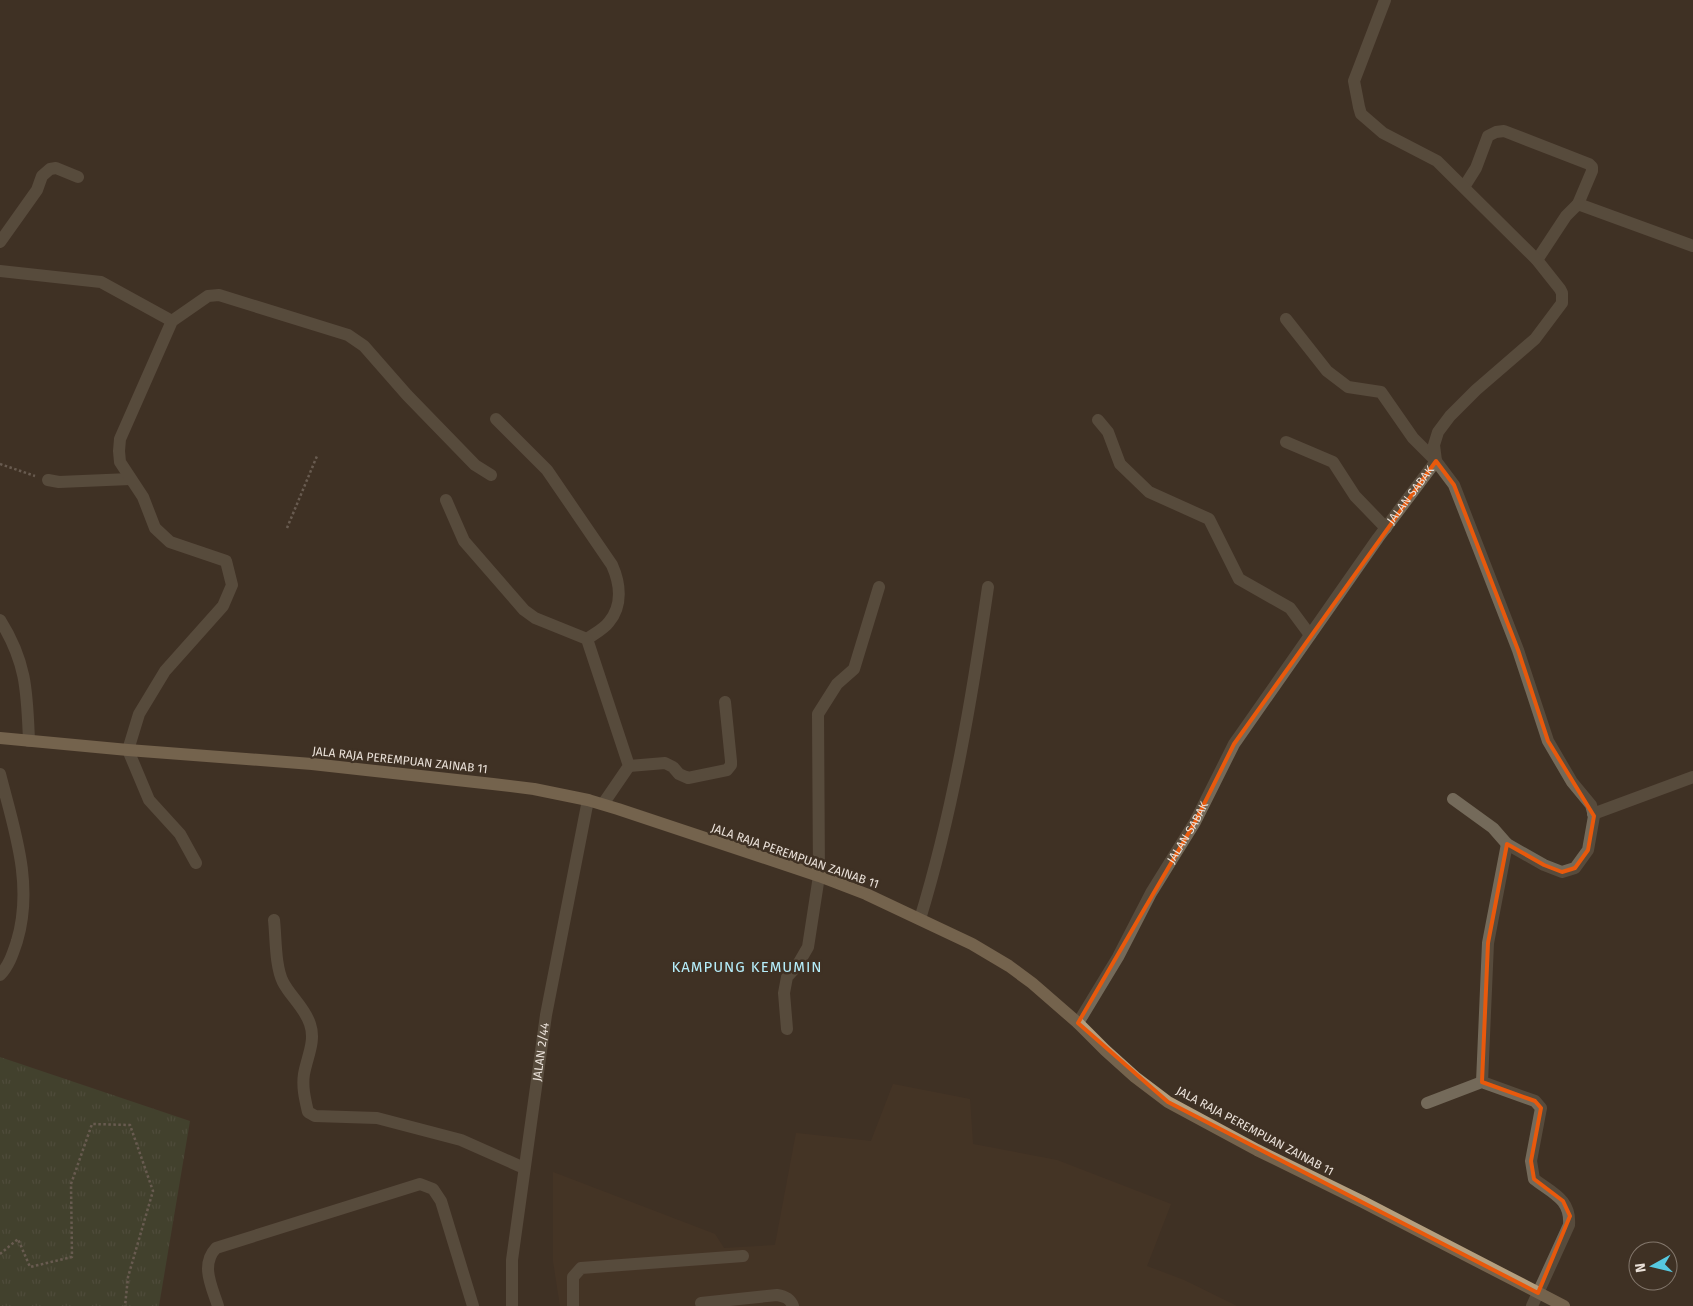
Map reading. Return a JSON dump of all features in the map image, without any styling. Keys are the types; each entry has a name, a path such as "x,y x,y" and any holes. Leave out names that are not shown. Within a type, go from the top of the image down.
{"main road":[{"name":"JALA RAJA PEREMPUAN ZAINAB 11","path":"0,738 29,742 312,764 526,788 603,804 819,876 866,894 920,919 972,944 1009,966 1032,983 1078,1023 1135,1077 1168,1102 1257,1150 1363,1202 1564,1306"}],"street":[{"name":"JALAN SABAK","path":"1078,1023 1118,957 1151,894 1195,822 1234,744 1378,538 1436,461 1434,445 1438,432 1450,416 1476,390 1535,339 1562,304 1560,288 1538,260 1437,161 1383,133 1360,111 1354,81 1385,0"},
{"path":"1464,187 1476,168 1488,136 1496,132 1504,131 1592,167 1578,204 1566,216 1538,260"},
{"path":"0,242 37,190 42,176 46,172 50,169 61,169 78,177"},
{"path":"1578,204 1693,246"},
{"path":"0,271 101,282 172,321"},
{"path":"196,863 180,834 149,800 128,750 139,714 165,672 222,606 232,585 226,561 170,542 155,528 143,497 120,462 120,438 172,321 208,296 219,295 348,335 364,346 407,395 475,465 491,475"},
{"path":"1286,319 1328,371 1348,387 1381,392 1413,438 1436,461 1454,485 1518,650 1548,741 1572,782 1590,805 1593,814 1588,850 1575,868 1562,872 1544,865 1507,844 1493,828 1453,799"},
{"path":"496,419 547,470 612,565 618,579 619,598 615,613 608,623 587,639"},
{"path":"1098,420 1108,432 1120,464 1149,492 1209,519 1239,579 1290,608 1310,635"},
{"path":"1286,442 1333,462 1355,496 1386,528"},
{"path":"48,480 59,482 130,479"},
{"path":"446,500 464,541 524,610 535,618 587,639 629,766"},
{"path":"787,1029 784,993 787,977 797,966 808,948 819,876 818,714 837,684 854,669 879,587"},
{"path":"920,919 932,880 955,776 975,678 988,587"},
{"path":"0,620 20,660 27,691 29,742"},
{"path":"629,766 665,763 673,767 679,774 688,778 727,770 731,761 724,702"},
{"path":"603,804 629,766"},
{"path":"0,774 22,861 24,902 15,947 9,962 0,975"},
{"path":"1593,814 1693,777"},
{"name":"JALAN 2/44","path":"512,1306 512,1260 546,1015 588,800"},
{"path":"1482,1082 1488,943 1507,844"},
{"path":"274,920 278,961 283,982 310,1024 312,1036 311,1050 304,1074 303,1093 308,1112 315,1116 377,1118 461,1140 524,1168"},
{"path":"1427,1103 1482,1082 1535,1101 1541,1108 1531,1161 1534,1179 1563,1201 1568,1207 1570,1216 1569,1225 1532,1306"},
{"path":"218,1306 207,1267 211,1254 216,1248 420,1184 433,1189 441,1201 473,1306"},
{"path":"573,1306 573,1277 581,1268 743,1256"},
{"path":"701,1303 753,1302 783,1296 793,1306"}],"path":[{"path":"287,528 317,456"},
{"path":"0,464 48,480"},
{"path":"0,1254 18,1239 30,1267 72,1257 71,1184 92,1124 130,1125 153,1191 128,1277 125,1306"}],"highlighted area":[{"path":"1436,461 1454,485 1518,650 1548,741 1594,816 1588,850 1575,868 1562,872 1544,865 1507,844 1488,943 1482,1082 1535,1101 1541,1108 1531,1161 1534,1179 1563,1201 1570,1216 1538,1293 1168,1102 1078,1023 1195,822 1234,744"}],"shaded area":[{"path":"893,1084 970,1099 973,1144 1057,1160 1171,1204 1147,1266 1184,1280 1237,1306 560,1306 553,1261 553,1172 715,1234 724,1248 775,1245 796,1133 871,1141"}],"green space":[{"path":"0,1057 190,1121 159,1306 0,1306"}],"district":[{"name":"KAMPUNG KEMUMIN","path":"747,967"}]}
